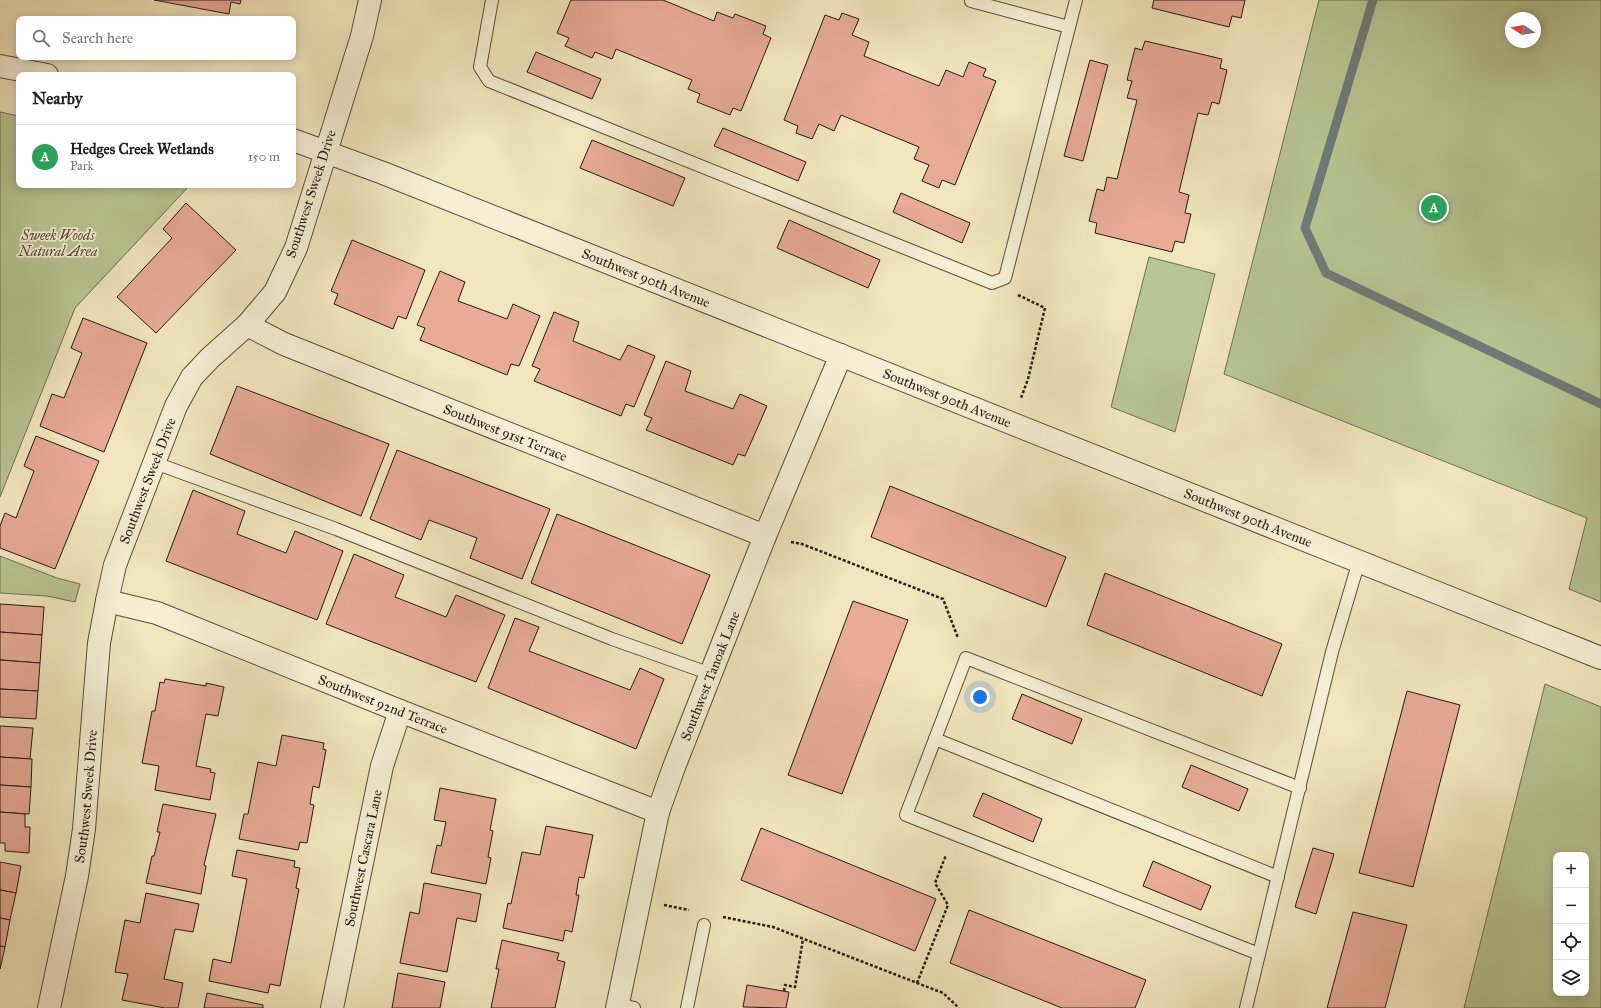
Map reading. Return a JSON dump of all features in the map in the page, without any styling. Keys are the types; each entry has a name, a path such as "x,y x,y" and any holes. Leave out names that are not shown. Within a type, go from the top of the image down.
{"street":[{"name":"Southwest Sweek Drive","path":"48,1008 77,876 84,829 99,643 115,565 176,406 192,377 210,358 247,325 275,292 296,248 362,36 370,0"},
{"path":"0,66 31,72"},
{"name":"Southwest 90th Avenue","path":"296,141 841,355 1601,658"},
{"name":"Southwest 91st Terrace","path":"247,325 284,344 765,536"},
{"name":"Southwest Tanoak Lane","path":"623,1007 640,900 658,812 765,536 841,355"},
{"name":"Southwest 92nd Terrace","path":"107,601 157,614 658,812"},
{"name":"Southwest Cascara Lane","path":"332,1008 382,766 400,711"}],"lane":[{"path":"492,0 480,66 489,81 992,283 1005,278 1076,0"},
{"path":"972,0 971,1 1069,27"},
{"path":"155,463 336,529 612,639 711,674"},
{"path":"1246,1008 1332,652 1359,561"},
{"path":"1259,954 906,815 966,658 1300,788"},
{"path":"936,739 1278,877"},
{"path":"687,1008 704,925"}],"path":[{"path":"992,283 1045,308 1028,379 1013,424"},
{"path":"765,536 802,544 943,599 966,658"},
{"path":"917,983 948,905 935,883 954,834"},
{"path":"640,900 691,910"},
{"path":"720,916 773,927 943,993 959,1008"},
{"path":"784,991 785,985 795,986 803,939"}],"green space":[{"path":"1319,0 1601,0 1601,602 1569,589 1587,518 1224,374"},
{"name":"Sweek Woods Natural Area","path":"0,112 16,115 16,188 187,188 75,308 0,497"},
{"path":"1149,257 1215,274 1175,432 1111,407"},
{"path":"0,556 57,578 80,584 75,602 47,596 0,593"},
{"path":"1545,684 1601,707 1601,1008 1464,1008"}],"building":[{"path":"154,0 241,0 240,4 231,2 229,14"},
{"path":"571,0 663,0 714,21 717,12 733,18 735,14 766,26 763,34 771,38 741,111 733,108 730,115 697,102 700,94 688,89 692,80 616,49 612,59 595,52 592,58 565,46 569,38 557,33"},
{"path":"1154,0 1245,0 1241,18 1232,16 1229,27 1152,8"},
{"path":"842,13 859,19 852,35 869,42 864,56 939,86 946,70 963,77 969,62 986,69 983,76 996,81 955,185 942,180 939,188 922,181 929,165 914,159 919,147 841,115 834,131 819,124 812,139 796,133 798,126 784,120 825,15 839,20"},
{"path":"1145,41 1222,59 1220,68 1227,70 1219,104 1212,102 1208,115 1198,113 1179,192 1189,195 1185,213 1191,214 1184,243 1175,241 1172,252 1095,233 1097,223 1089,221 1097,189 1104,191 1107,177 1117,179 1137,100 1127,98 1132,81 1127,80 1135,48 1142,50"},
{"path":"536,52 601,79 592,99 527,72"},
{"path":"1090,60 1108,65 1083,161 1064,156"},
{"path":"723,128 806,162 798,181 714,146"},
{"path":"592,140 685,178 673,206 580,168"},
{"path":"901,193 970,223 962,243 893,212"},
{"path":"186,203 236,250 156,333 117,297 172,238 163,229"},
{"path":"789,220 880,260 868,288 777,248"},
{"path":"352,240 425,270 406,319 398,316 393,329 334,304 338,294 331,291"},
{"path":"440,271 465,282 458,301 507,319 513,304 540,316 519,366 511,364 507,375 420,340 425,328 417,325"},
{"path":"554,312 579,322 573,341 620,360 628,345 655,356 634,407 626,404 621,416 534,381 540,369 532,366"},
{"path":"83,318 147,343 104,452 40,426 52,394 64,398 82,353 71,348"},
{"path":"666,361 691,371 685,391 733,409 740,394 767,406 745,456 738,454 733,465 646,430 652,418 644,415"},
{"path":"237,386 389,444 361,516 210,454"},
{"path":"36,436 99,461 55,569 0,548 0,526 5,513 16,518 34,471 24,466"},
{"path":"397,450 550,509 522,579 470,558 477,538 429,520 421,540 370,519"},
{"path":"890,486 1066,557 1046,607 871,537"},
{"path":"193,490 245,511 237,534 286,553 295,531 343,551 317,620 166,561"},
{"path":"557,514 710,575 682,644 531,583"},
{"path":"354,554 404,575 395,597 446,617 456,595 505,615 476,682 326,624"},
{"path":"1105,573 1282,644 1262,696 1087,625"},
{"path":"853,601 908,620 842,794 788,775"},
{"path":"0,604 44,607 42,635 0,632"},
{"path":"515,618 539,627 529,651 630,690 640,668 664,679 636,749 488,688"},
{"path":"0,632 42,635 40,663 0,660"},
{"path":"0,660 40,663 38,691 0,689"},
{"path":"165,679 206,686 206,683 224,687 218,716 206,714 196,766 211,769 210,772 215,773 210,800 155,790 159,766 142,763 152,711 155,711 160,682 164,683"},
{"path":"0,689 38,691 36,719 0,717"},
{"path":"1407,691 1460,705 1413,887 1359,873"},
{"path":"1022,694 1082,719 1072,744 1012,719"},
{"path":"0,726 33,728 30,759 0,757"},
{"path":"282,735 324,743 323,749 326,750 319,788 313,786 310,804 314,805 307,843 300,842 298,850 239,839 244,814 248,814 258,762 276,766"},
{"path":"0,757 32,759 31,787 0,785"},
{"path":"1191,765 1248,789 1239,811 1182,787"},
{"path":"0,785 31,787 29,814 0,812"},
{"path":"440,788 496,799 490,830 493,831 488,857 491,858 486,884 431,873 437,845 441,846 446,822 434,820"},
{"path":"983,793 1042,819 1033,842 973,816"},
{"path":"163,804 216,814 204,865 206,866 201,894 146,883 152,856 154,856 160,832 157,832"},
{"path":"0,812 25,814 25,827 30,827 29,853 5,851 5,843 0,843"},
{"path":"546,826 593,835 584,878 579,877 576,895 579,895 572,932 565,930 563,941 503,928 508,903 511,904 522,852 540,855"},
{"path":"761,828 936,899 915,951 741,880"},
{"path":"1313,848 1334,854 1316,914 1295,907"},
{"path":"237,850 295,861 294,867 300,868 296,888 299,889 280,986 270,984 268,993 209,981 213,959 231,963 247,879 232,876"},
{"path":"1153,861 1211,886 1201,910 1143,886"},
{"path":"0,862 21,866 16,893 0,890"},
{"path":"424,883 481,894 476,922 457,918 447,972 400,963 410,912 419,914"},
{"path":"0,890 16,893 10,920 0,918"},
{"path":"146,893 199,904 193,932 175,929 164,979 183,983 178,1008 165,1008 122,1000 128,974 115,972 125,920 140,923"},
{"path":"969,910 1146,980 1135,1008 1062,1008 950,963"},
{"path":"1353,912 1407,925 1385,1008 1327,1008"},
{"path":"0,918 10,920 5,947 0,946"},
{"path":"502,940 559,953 557,960 565,962 555,1008 491,1008 499,969 496,969"},
{"path":"0,946 5,947 0,969"},
{"path":"398,973 445,982 440,1008 392,1008"},
{"path":"747,985 789,992 786,1008 743,1007"},
{"path":"207,993 263,1005 263,1008 204,1008"}],"waterway":[{"path":"1373,0 1305,228 1326,273 1601,404"}],"place":[{"name":"Hedges Creek Wetlands","path":"1434,208"}]}
